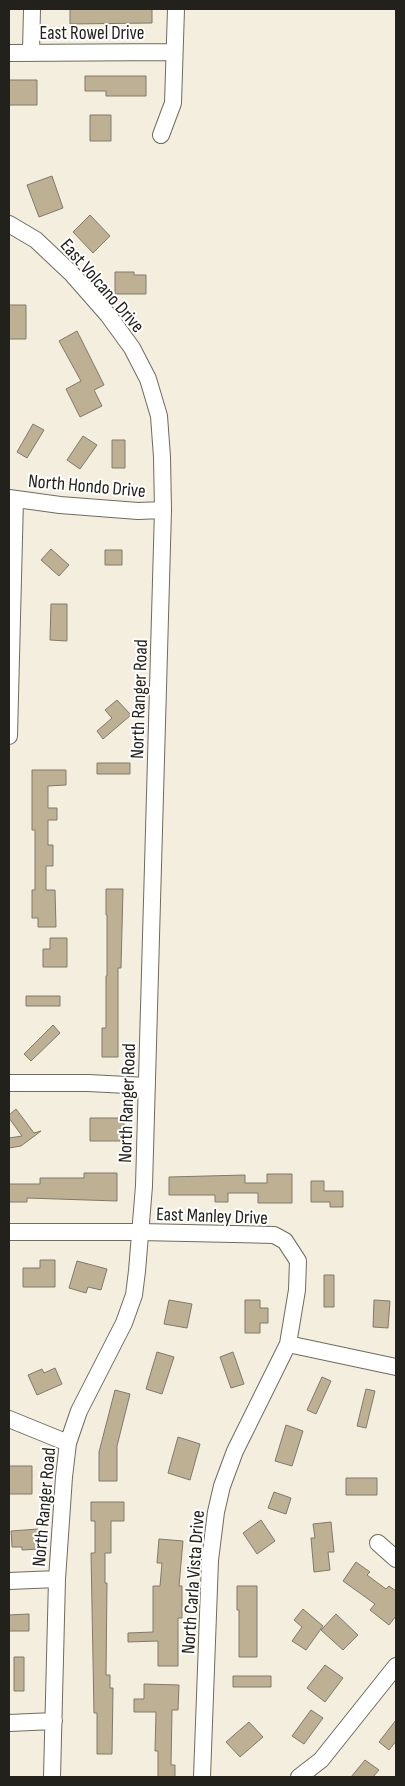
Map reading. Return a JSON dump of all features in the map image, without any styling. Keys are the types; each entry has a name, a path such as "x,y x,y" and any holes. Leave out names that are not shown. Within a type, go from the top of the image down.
{"street":[{"path":"31,52 32,9"},
{"path":"161,135 172,103 176,9"},
{"name":"East Rowel Drive","path":"9,53 174,52"},
{"name":"East Volcano Drive","path":"9,224 36,240 72,274 108,315 132,348 148,379 159,416"},
{"name":"North Ranger Road","path":"52,1777 57,1579 68,1443 79,1411 124,1323 134,1295 144,1186 163,510 159,416"},
{"path":"9,736 12,499"},
{"name":"North Hondo Drive","path":"12,499 94,508 138,511 163,510"},
{"path":"9,1083 88,1083 147,1086"},
{"name":"East Manley Drive","path":"9,1232 140,1232 274,1236 285,1241 298,1261 297,1290 288,1344"},
{"path":"288,1344 396,1367"},
{"name":"North Carla Vista Drive","path":"202,1777 210,1560 216,1512 222,1486 235,1451 288,1344"},
{"path":"9,1420 68,1443"},
{"path":"378,1543 396,1559"},
{"path":"9,1580 57,1579"},
{"path":"299,1777 322,1760 396,1666"},
{"path":"9,1724 54,1721"}],"building":[{"path":"70,9 152,9 152,23 70,24"},
{"path":"85,76 146,76 146,96 106,96 106,91 85,91"},
{"path":"9,80 37,80 37,105 9,105"},
{"path":"90,115 111,115 111,141 90,141"},
{"path":"52,176 63,208 39,217 27,185"},
{"path":"90,215 110,236 93,253 73,232"},
{"path":"115,272 134,272 134,275 146,275 146,294 115,294"},
{"path":"9,305 26,305 26,339 9,339"},
{"path":"77,331 104,385 94,390 102,406 80,417 66,389 81,381 59,341"},
{"path":"33,424 44,430 27,458 17,452"},
{"path":"83,436 97,445 80,469 67,460"},
{"path":"112,440 125,440 125,468 112,468"},
{"path":"51,549 69,565 59,576 41,560"},
{"path":"105,550 122,550 122,565 105,565"},
{"path":"51,604 67,604 67,641 50,640"},
{"path":"117,700 131,715 103,739 97,731 112,718 105,710"},
{"path":"97,763 130,763 130,774 97,774"},
{"path":"32,770 66,770 66,785 48,786 48,808 57,808 57,820 48,820 48,845 53,845 53,866 46,866 46,890 55,890 56,927 38,927 38,918 32,918 32,890 35,890 35,830 32,830"},
{"path":"106,889 123,889 121,968 118,968 118,1057 102,1057 102,1028 106,1028"},
{"path":"50,938 67,938 67,967 43,967 43,949 50,949"},
{"path":"26,996 60,996 60,1006 26,1006"},
{"path":"53,1025 60,1033 31,1061 24,1054"},
{"path":"16,1109 34,1133 41,1131 21,1146 9,1148 9,1138 22,1136 9,1118 9,1115"},
{"path":"90,1118 124,1118 124,1141 90,1141"},
{"path":"84,1173 117,1173 117,1201 27,1198 27,1202 9,1202 9,1184 40,1184 40,1178 84,1178"},
{"path":"267,1174 292,1174 292,1203 258,1203 258,1193 228,1193 228,1202 215,1202 215,1195 169,1195 169,1177 245,1175 245,1183 267,1183"},
{"path":"311,1181 324,1181 324,1191 343,1191 343,1207 330,1207 330,1202 311,1202"},
{"path":"40,1260 55,1260 55,1287 23,1287 23,1268 40,1268"},
{"path":"77,1261 107,1269 101,1290 88,1287 86,1293 69,1288"},
{"path":"324,1275 334,1275 334,1307 324,1307"},
{"path":"169,1300 192,1304 187,1328 164,1324"},
{"path":"245,1300 260,1300 260,1308 268,1308 268,1323 260,1323 260,1333 245,1333"},
{"path":"374,1300 390,1301 388,1328 373,1327"},
{"path":"157,1352 174,1357 162,1394 146,1389"},
{"path":"233,1352 244,1384 231,1388 220,1357"},
{"path":"55,1368 62,1384 37,1395 28,1375 42,1369 44,1373"},
{"path":"322,1377 331,1381 316,1414 307,1410"},
{"path":"366,1389 375,1391 366,1428 357,1426"},
{"path":"115,1390 130,1394 117,1446 117,1481 99,1481 99,1452"},
{"path":"286,1425 303,1431 292,1466 275,1461"},
{"path":"178,1437 200,1444 190,1480 168,1473"},
{"path":"9,1466 32,1466 32,1494 9,1494"},
{"path":"346,1478 377,1478 377,1495 346,1495"},
{"path":"274,1492 291,1498 286,1514 268,1508"},
{"path":"91,1502 124,1502 124,1521 111,1521 111,1553 105,1553 105,1583 107,1583 106,1675 110,1675 110,1688 113,1688 112,1754 97,1754 97,1713 94,1713 91,1553 95,1553 95,1521 91,1521"},
{"path":"261,1520 275,1541 257,1554 243,1533"},
{"path":"331,1522 334,1552 328,1552 330,1570 314,1572 311,1538 315,1538 313,1524"},
{"path":"38,1529 39,1549 22,1550 22,1547 12,1547 11,1531"},
{"path":"159,1539 183,1541 179,1586 182,1586 182,1618 178,1618 178,1666 158,1666 158,1641 128,1642 128,1633 153,1632 153,1586 160,1586 162,1563 157,1563"},
{"path":"356,1562 370,1572 367,1575 386,1589 389,1586 396,1591 396,1616 389,1625 370,1610 375,1604 343,1581"},
{"path":"237,1586 257,1586 257,1657 239,1657"},
{"path":"303,1609 323,1626 306,1650 292,1641 302,1627 294,1620"},
{"path":"29,1614 29,1631 9,1631 9,1615"},
{"path":"336,1614 358,1635 343,1650 321,1630"},
{"path":"14,1657 24,1657 24,1691 14,1691"},
{"path":"325,1665 343,1678 325,1702 307,1688"},
{"path":"233,1676 271,1676 271,1687 233,1687"},
{"path":"144,1684 179,1685 178,1710 172,1710 171,1765 175,1765 175,1777 158,1777 158,1751 155,1751 156,1712 134,1712 134,1699 144,1699"},
{"path":"311,1710 323,1718 304,1744 292,1736"},
{"path":"396,1720 396,1741 389,1750 379,1742"},
{"path":"249,1722 263,1737 240,1757 226,1742"},
{"path":"365,1760 379,1770 373,1777 351,1777"}]}
